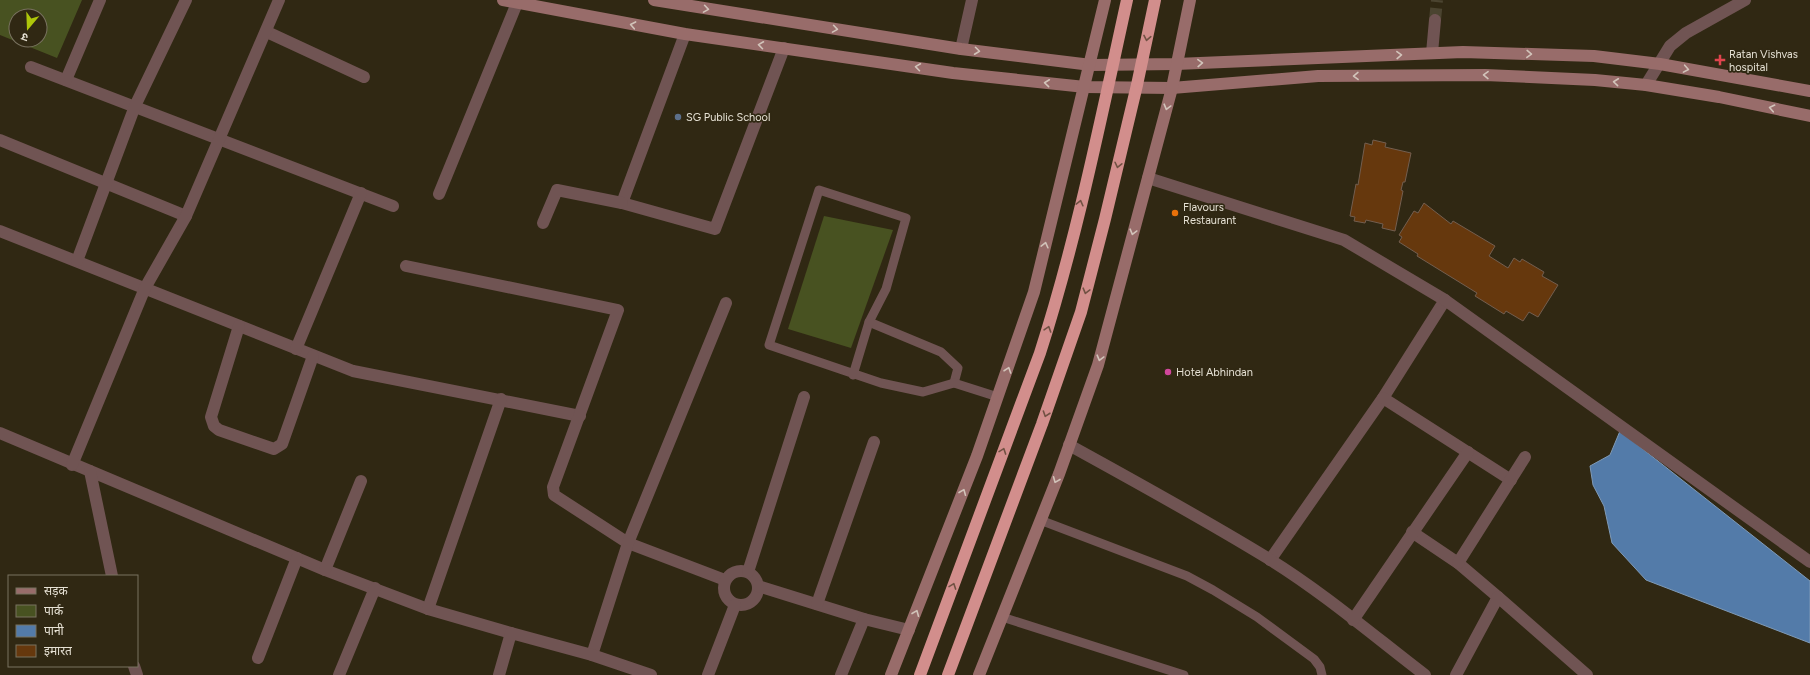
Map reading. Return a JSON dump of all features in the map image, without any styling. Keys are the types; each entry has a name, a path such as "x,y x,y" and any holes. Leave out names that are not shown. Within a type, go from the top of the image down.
{"highway":[{"path":"920,675 1040,353 1057,300 1108,91 1127,0"},
{"path":"948,675 1042,424 1080,312 1138,85 1155,0"}],"main road":[{"path":"503,0 685,34 953,73 1085,87 1172,88 1318,76 1485,75 1595,80 1646,85 1719,97 1810,116"},
{"path":"654,0 676,2 961,49 1091,65 1176,64 1463,52 1594,56 1660,64 1810,91"},
{"path":"891,675 977,456 1034,292 1091,65 1105,0"},
{"path":"979,675 1069,445 1098,365 1172,88 1190,0"}],"street":[{"path":"66,80 100,0"},
{"path":"77,261 135,106 186,0"},
{"path":"72,465 145,288 186,216 280,0"},
{"path":"961,49 972,0"},
{"path":"1646,85 1670,46 1686,32 1745,0"},
{"path":"439,194 517,3"},
{"path":"1432,53 1435,20"},
{"path":"267,32 364,77"},
{"path":"622,203 685,34"},
{"path":"543,223 558,190 622,203 714,229 784,48"},
{"path":"31,66 393,206"},
{"path":"0,140 186,216"},
{"path":"1148,178 1344,240 1444,300 1810,562"},
{"path":"296,349 361,193"},
{"path":"0,231 313,356 368,375 501,399 580,416"},
{"path":"406,266 618,310 553,487 554,495 628,543 725,580"},
{"path":"1270,560 1383,398 1444,300"},
{"path":"592,655 628,543 726,302"},
{"path":"239,326 211,417 214,426 219,430 274,448 282,444 313,356"},
{"path":"748,572 804,397"},
{"path":"1383,398 1511,480"},
{"path":"428,609 501,399"},
{"path":"0,433 72,465 90,471 325,570 428,609 592,655 651,675"},
{"path":"817,604 874,442"},
{"path":"1069,445 1155,492 1270,560 1353,620 1425,675"},
{"path":"1353,620 1468,452"},
{"path":"1458,563 1525,457"},
{"path":"90,471 112,575"},
{"path":"325,570 361,481"},
{"path":"1412,532 1458,563 1587,675"},
{"path":"258,658 297,558"},
{"path":"734,572 748,572 753,575 758,586 755,599 749,604 742,606 735,605 724,595 723,588 725,580 734,572"},
{"path":"758,586 864,620 909,630"},
{"path":"339,675 374,588"},
{"path":"1456,675 1498,597"},
{"path":"708,675 735,605"},
{"path":"841,675 864,620"},
{"path":"499,675 511,633"}],"lane":[{"path":"854,375 869,322 886,289 906,218 819,190 769,345 854,375 881,383 923,392 954,383 998,397"},
{"path":"869,322 942,352 958,368 954,383"},
{"path":"1040,520 1186,576 1213,590 1258,618 1314,659 1320,667 1322,675"},
{"path":"1002,617 1184,675"}],"green space":[{"path":"0,0 82,0 57,58 32,48 48,48 48,8 8,8 8,38 0,35"},
{"path":"824,216 893,230 851,348 788,329"}],"water":[{"path":"1620,431 1810,581 1810,643 1646,580 1612,543 1604,506 1593,485 1590,466 1610,455"}],"building":[{"path":"1373,140 1386,143 1385,147 1411,153 1405,182 1403,182 1401,190 1403,191 1395,231 1382,228 1383,224 1366,220 1365,223 1354,221 1355,217 1350,216 1356,184 1358,185 1365,143 1372,145"},
{"path":"1424,203 1451,224 1453,221 1495,246 1489,256 1508,268 1514,258 1520,262 1522,259 1544,272 1542,276 1558,285 1538,317 1529,312 1523,321 1506,311 1504,314 1475,296 1477,293 1417,256 1418,254 1399,242 1402,237 1399,235 1414,211 1418,213"}],"tunnel":[{"path":"1435,20 1437,0"}],"place":[{"name":"Ratan Vishvas hospital","path":"1720,60"},
{"name":"SG Public School","path":"678,117"},
{"name":"Flavours Restaurant","path":"1175,213"},
{"name":"Hotel Abhindan","path":"1168,372"}]}
